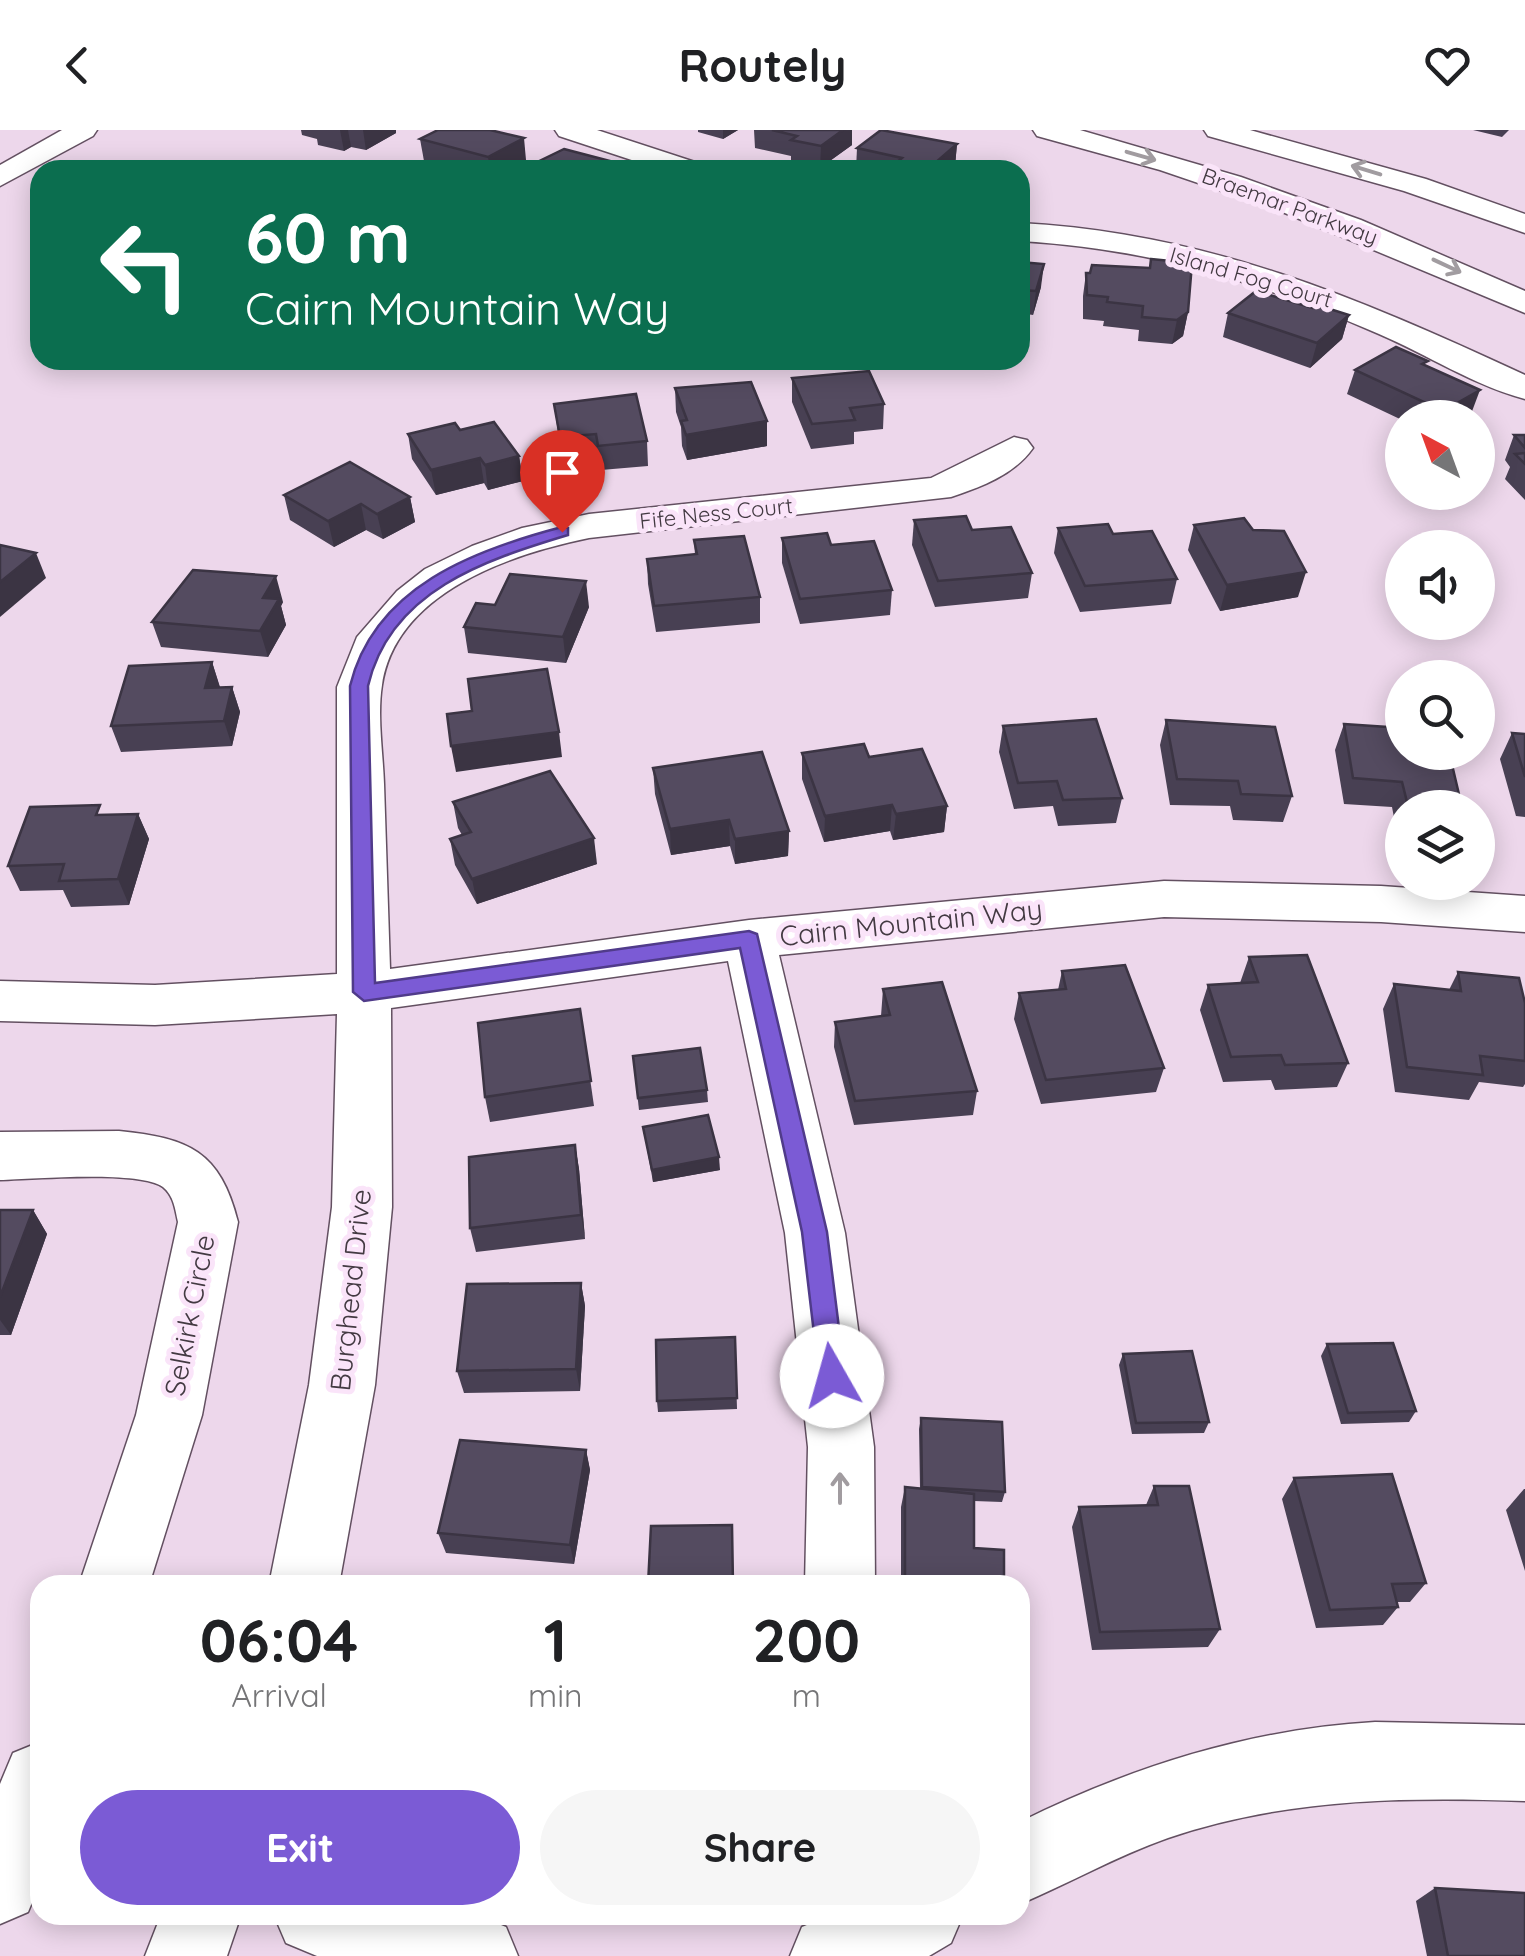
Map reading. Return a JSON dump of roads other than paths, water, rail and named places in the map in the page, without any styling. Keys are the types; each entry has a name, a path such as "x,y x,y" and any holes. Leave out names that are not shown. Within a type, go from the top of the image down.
{"street":[{"path":"0,176 83,130"},
{"path":"569,130 660,160"},
{"name":"Braemar Parkway","path":"1047,130 1271,196 1435,261 1525,303"},
{"name":"Braemar Parkway","path":"1218,130 1415,185 1525,224"},
{"name":"Island Fog Court","path":"1030,233 1140,246 1296,286 1353,308 1525,388"},
{"name":"Fife Ness Court","path":"364,992 359,686 379,637 412,600 440,578 486,554 536,537 590,526 936,489 971,478 998,463 1014,448"},
{"name":"Cairn Mountain Way","path":"0,1000 155,1005 364,992 749,939 1164,899 1382,904 1525,914"},
{"path":"749,939 814,1232 841,1447 840,1575"},
{"name":"Burghead Drive","path":"306,1575 342,1385 362,1207 364,992"},
{"name":"Selkirk Circle","path":"0,1156 148,1156 181,1168 201,1192 208,1222 169,1415 117,1575"},
{"path":"1030,1859 1097,1824 1215,1786 1326,1764 1525,1762"},
{"path":"0,1884 30,1806"},
{"path":"186,1956 197,1925"},
{"path":"354,1925 477,1956"}]}
